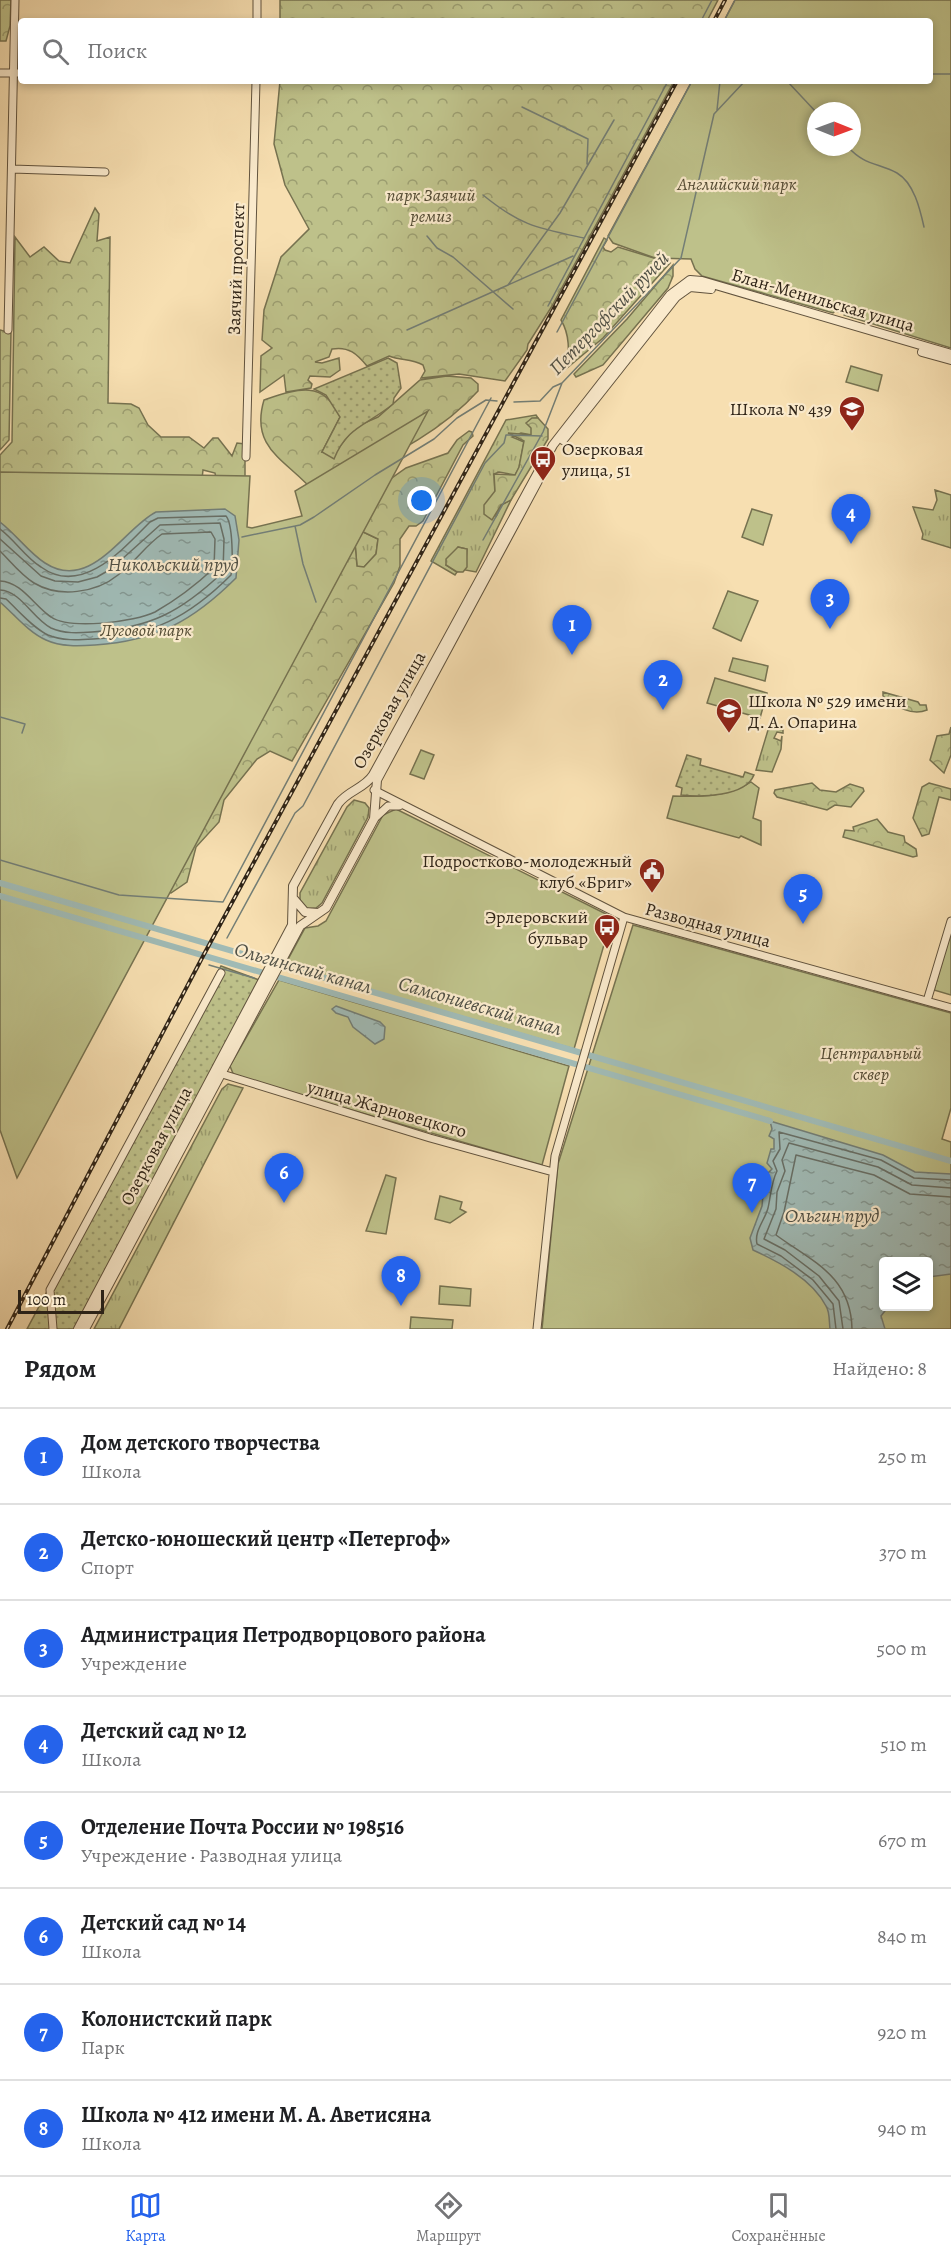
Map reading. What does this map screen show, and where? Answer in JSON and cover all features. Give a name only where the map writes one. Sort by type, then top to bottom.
[{"type":"street","points":[[8,330],[12,169],[18,73],[15,0]]},
{"type":"street","points":[[257,0],[257,18]]},
{"type":"street","points":[[0,73],[18,73]]},
{"type":"street","name":"Заячий проспект","points":[[246,457],[256,84]]},
{"type":"street","points":[[12,169],[105,172]]},
{"type":"street","name":"Блан-Менильская улица","points":[[686,285],[702,281],[951,354]]},
{"type":"street","name":"Блан-Менильская улица","points":[[686,285],[703,287],[951,360]]},
{"type":"street","name":"Озерковая улица","points":[[280,956],[294,921],[292,892],[296,880],[338,804],[348,793],[365,785],[373,775],[553,445],[670,295],[686,285]]},
{"type":"street","name":"Озерковая улица","points":[[78,1329],[280,956],[301,923],[321,912],[374,819],[374,790],[377,780],[553,453],[686,285]]},
{"type":"street","points":[[365,785],[374,790]]},
{"type":"street","name":"Разводная улица","points":[[374,790],[402,807],[624,917],[951,1008]]},
{"type":"street","points":[[374,819],[388,806],[402,807]]},
{"type":"street","points":[[292,892],[302,910],[313,914],[321,912]]},
{"type":"street","points":[[537,1329],[553,1172],[579,1071],[624,917]]},
{"type":"street","points":[[927,1001],[951,921]]},
{"type":"street","points":[[53,1329],[50,1290],[221,974]]},
{"type":"street","name":"Озерковая улица","points":[[85,1329],[217,1072]]},
{"type":"street","name":"улица Жарновецкого","points":[[217,1072],[441,1141],[553,1172]]},
{"type":"green space","points":[[0,0],[11,0],[10,26],[6,41],[0,41]]},
{"type":"green space","points":[[280,0],[718,0],[709,18],[280,18]]},
{"type":"green space","name":"Английский парк","points":[[735,0],[951,0],[951,348],[844,315],[844,313],[835,311],[833,313],[702,276],[695,269],[691,259],[655,258],[613,243],[608,236],[690,84],[933,84],[933,18],[726,18]]},
{"type":"green space","name":"парк Заячий ремиз","points":[[280,84],[672,84],[552,306],[528,344],[527,350],[505,381],[459,374],[421,378],[425,371],[423,365],[419,363],[389,356],[367,366],[352,352],[338,348],[332,349],[329,357],[315,362],[322,363],[339,358],[340,370],[330,377],[310,376],[308,380],[312,384],[311,388],[286,392],[284,375],[260,392],[261,356],[272,348],[262,340],[264,310],[281,257],[309,229],[285,185],[274,144]]},
{"type":"green space","points":[[95,208],[99,214],[97,241],[110,237],[108,403],[131,404],[139,408],[148,425],[161,437],[189,437],[204,448],[213,438],[218,438],[232,456],[237,443],[245,444],[245,485],[217,483],[215,473],[203,470],[202,479],[0,481],[0,455],[12,442],[15,237],[30,257],[44,247],[59,261],[70,263]]},
{"type":"green space","points":[[604,238],[607,240],[603,247],[605,250],[611,252],[618,247],[670,263],[603,338],[567,368],[567,337],[561,320]]},
{"type":"green space","points":[[673,265],[673,276],[668,288],[603,365],[576,377],[574,374],[627,319]]},
{"type":"green space","points":[[0,330],[11,333],[9,440],[0,450]]},
{"type":"green space","points":[[388,358],[397,363],[401,388],[393,404],[345,439],[334,459],[322,452],[340,417],[326,395],[314,389]]},
{"type":"green space","points":[[851,366],[882,375],[878,391],[846,382]]},
{"type":"green space","points":[[447,376],[471,378],[478,384],[478,391],[461,408],[422,437],[315,493],[274,453],[262,431],[261,417],[264,400],[298,391],[318,392],[326,397],[340,417],[322,452],[337,450],[355,427],[378,417],[420,380]]},
{"type":"green space","name":"Луговой парк","points":[[428,411],[17,1178],[0,1130],[0,472],[250,476],[247,527],[252,528],[302,516],[295,491]]},
{"type":"green space","points":[[536,415],[538,418],[532,419],[532,435],[521,433],[512,437],[524,442],[519,468],[515,475],[499,472],[494,474],[496,517],[501,505],[511,500],[476,572],[465,570],[467,549],[458,547],[446,565],[457,572],[455,575],[431,561],[506,420]]},
{"type":"green space","points":[[532,418],[538,418],[548,429],[548,439],[511,500],[501,505],[492,520],[484,514],[484,505],[495,491],[494,474],[515,475],[519,467],[524,441],[508,433],[531,435],[531,428],[526,423]]},
{"type":"green space","points":[[469,431],[473,436],[463,445],[423,521],[416,526],[409,526],[400,539],[400,566],[394,583],[292,761],[270,751],[257,759],[224,800],[219,822],[196,847],[187,882],[171,893],[151,888],[0,802],[355,543],[357,566],[364,567],[376,554],[378,539],[359,530],[351,507],[406,468],[448,453],[457,440]]},
{"type":"green space","points":[[935,490],[951,495],[951,548],[922,539],[923,534],[913,507],[933,510],[937,500]]},
{"type":"green space","points":[[752,509],[772,515],[763,545],[742,537]]},
{"type":"green space","points":[[359,530],[378,539],[376,554],[364,567],[357,567],[355,543]]},
{"type":"green space","points":[[458,547],[467,549],[467,567],[463,572],[457,572],[446,565],[446,559]]},
{"type":"green space","points":[[728,591],[758,601],[741,641],[713,628]]},
{"type":"green space","points":[[733,658],[768,666],[765,681],[729,671]]},
{"type":"green space","points":[[715,678],[767,693],[760,718],[707,703]]},
{"type":"green space","points":[[883,692],[926,705],[927,710],[915,712],[898,707],[883,696]]},
{"type":"green space","points":[[951,727],[951,755],[944,773],[930,760],[937,736],[949,734]]},
{"type":"green space","points":[[773,728],[783,730],[783,733],[777,732],[774,738],[781,741],[782,736],[781,749],[772,772],[756,770],[768,730]]},
{"type":"green space","points":[[421,750],[434,755],[424,779],[410,774]]},
{"type":"green space","points":[[687,755],[701,759],[700,765],[743,777],[745,772],[754,775],[742,788],[732,792],[700,796],[681,795],[682,788],[676,786]]},
{"type":"green space","points":[[751,782],[759,788],[753,818],[761,821],[761,845],[741,836],[739,838],[667,818],[673,796],[724,793]]},
{"type":"green space","points":[[812,783],[820,790],[836,792],[850,784],[863,788],[864,791],[851,807],[835,805],[827,810],[777,797],[774,793],[775,790]]},
{"type":"green space","points":[[929,783],[951,789],[951,800],[939,797],[929,834],[922,836],[913,818],[922,787]]},
{"type":"green space","points":[[354,800],[365,803],[369,808],[368,817],[322,903],[316,908],[307,909],[300,902],[300,893],[347,807]]},
{"type":"green space","points":[[396,809],[612,917],[574,1049],[285,965],[305,928],[318,926],[326,921],[383,815]]},
{"type":"green space","points":[[877,819],[888,832],[904,836],[905,842],[916,849],[917,856],[913,857],[843,837],[845,830],[854,831],[853,827]]},
{"type":"green space","name":"Центральный сквер","points":[[633,925],[951,1013],[951,1108],[942,1139],[951,1142],[951,1329],[542,1329],[558,1164]]},
{"type":"green space","points":[[951,931],[951,995],[934,990]]},
{"type":"green space","points":[[221,966],[259,980],[75,1329],[27,1329]]},
{"type":"green space","points":[[279,980],[569,1066],[542,1165],[234,1076],[230,1066]]},
{"type":"green space","points":[[228,1084],[243,1088],[119,1329],[94,1329],[222,1089]]},
{"type":"green space","points":[[386,1175],[396,1178],[386,1234],[366,1231]]},
{"type":"green space","points":[[440,1196],[462,1202],[460,1209],[466,1212],[450,1223],[435,1219]]},
{"type":"green space","points":[[440,1286],[471,1289],[470,1306],[439,1304]]},
{"type":"green space","points":[[411,1317],[453,1320],[452,1329],[410,1329]]},
{"type":"water","name":"Никольский пруд","points":[[225,509],[235,516],[239,540],[236,578],[204,606],[172,626],[137,639],[117,643],[70,646],[46,640],[33,632],[0,602],[0,522],[45,563],[62,570],[77,570],[106,555],[156,512]]},
{"type":"water","points":[[336,1006],[380,1022],[385,1027],[384,1039],[375,1044],[353,1027],[348,1017],[336,1013],[332,1009]]},
{"type":"water","name":"Ольгин пруд","points":[[770,1121],[883,1155],[915,1172],[951,1174],[951,1274],[933,1276],[933,1257],[879,1257],[879,1311],[885,1311],[881,1316],[885,1329],[830,1329],[829,1314],[820,1296],[804,1280],[784,1266],[753,1250],[750,1238],[762,1206],[764,1184],[768,1182],[768,1173],[772,1169],[767,1163],[771,1149],[774,1149],[774,1139],[769,1136],[772,1129]]},
{"type":"waterway","points":[[703,18],[712,0]]},
{"type":"waterway","points":[[726,18],[735,0]]},
{"type":"waterway","name":"Петергофский ручей","points":[[933,74],[951,74]]},
{"type":"waterway","points":[[548,306],[666,84]]},
{"type":"waterway","points":[[557,332],[690,84]]},
{"type":"waterway","points":[[717,110],[720,84]]},
{"type":"waterway","name":"Петергофский ручей","points":[[514,402],[540,401],[553,387],[562,383],[681,258],[714,114],[742,84]]},
{"type":"waterway","points":[[790,84],[807,102]]},
{"type":"waterway","points":[[522,107],[588,139],[587,164]]},
{"type":"waterway","points":[[508,285],[560,213],[614,120]]},
{"type":"waterway","points":[[858,156],[903,177],[915,197],[924,227]]},
{"type":"waterway","points":[[483,195],[519,220],[584,238]]},
{"type":"waterway","points":[[427,236],[437,248],[453,257],[513,309]]},
{"type":"waterway","points":[[407,330],[573,256]]},
{"type":"waterway","points":[[483,540],[543,432],[562,383]]},
{"type":"waterway","points":[[0,860],[119,895],[223,902],[491,398]]},
{"type":"waterway","name":"Петергофский ручей","points":[[242,537],[300,525],[434,439],[457,418],[486,400],[497,401]]},
{"type":"waterway","points":[[227,938],[295,813],[303,806],[485,463],[504,443],[506,435],[542,436]]},
{"type":"waterway","points":[[295,526],[303,564],[316,602]]},
{"type":"waterway","points":[[0,717],[25,724],[22,733]]},
{"type":"waterway","name":"Самсониевский канал","points":[[0,883],[951,1161]]},
{"type":"waterway","name":"Ольгинский канал","points":[[0,896],[770,1121]]},
{"type":"waterway","points":[[209,965],[254,978]]},
{"type":"railway","points":[[716,18],[725,0]]},
{"type":"railway","points":[[7,1329],[202,958],[675,84]]},
{"type":"place","name":"Школа № 439","points":[[852,432]]},
{"type":"place","name":"Озерковая улица, 51","points":[[543,482]]},
{"type":"place","name":"Детский сад № 12","points":[[851,544]]},
{"type":"place","name":"Администрация Петродворцового района","points":[[830,629]]},
{"type":"place","name":"Дом детского творчества","points":[[572,655]]},
{"type":"place","name":"Детско-юношеский центр «Петергоф»","points":[[663,710]]},
{"type":"place","name":"Школа № 529 имени Д. А. Опарина","points":[[729,734]]},
{"type":"place","name":"Подростково-молодежный клуб «Бриг»","points":[[652,894]]},
{"type":"place","name":"Отделение Почта России № 198516","points":[[803,924]]},
{"type":"place","name":"Эрлеровский бульвар","points":[[607,950]]},
{"type":"place","name":"Детский сад № 14","points":[[284,1203]]},
{"type":"place","name":"Колонистский парк","points":[[752,1213]]},
{"type":"place","name":"Школа № 412 имени М. А. Аветисяна","points":[[401,1306]]}]
